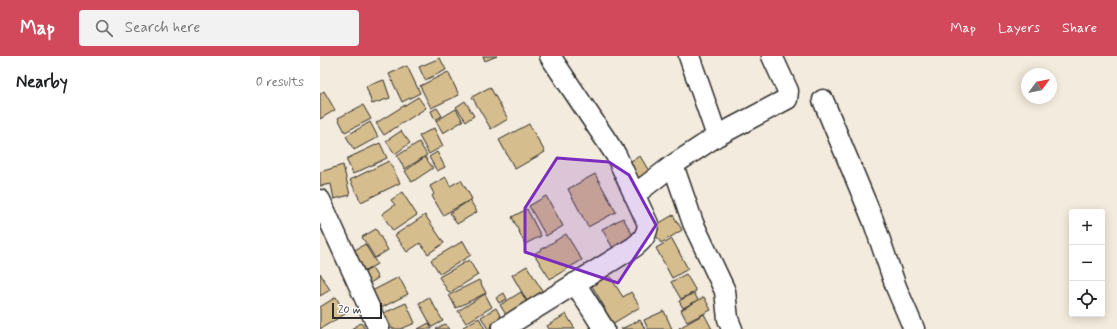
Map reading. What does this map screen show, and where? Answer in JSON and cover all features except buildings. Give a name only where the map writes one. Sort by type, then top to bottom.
[{"type":"street","points":[[502,329],[643,240],[648,224],[607,139],[550,56]]},
{"type":"street","points":[[689,56],[717,136]]},
{"type":"street","points":[[634,195],[673,165],[717,136],[786,99],[788,91],[772,56]]},
{"type":"street","points":[[823,100],[873,220],[896,287],[914,329]]},
{"type":"street","points":[[673,165],[693,224],[725,291],[728,319],[732,329]]},
{"type":"street","points":[[320,200],[379,329]]},
{"type":"street","points":[[575,283],[604,329]]},
{"type":"highlighted area","points":[[557,158],[609,162],[629,175],[656,225],[618,283],[525,252],[525,208]]}]
